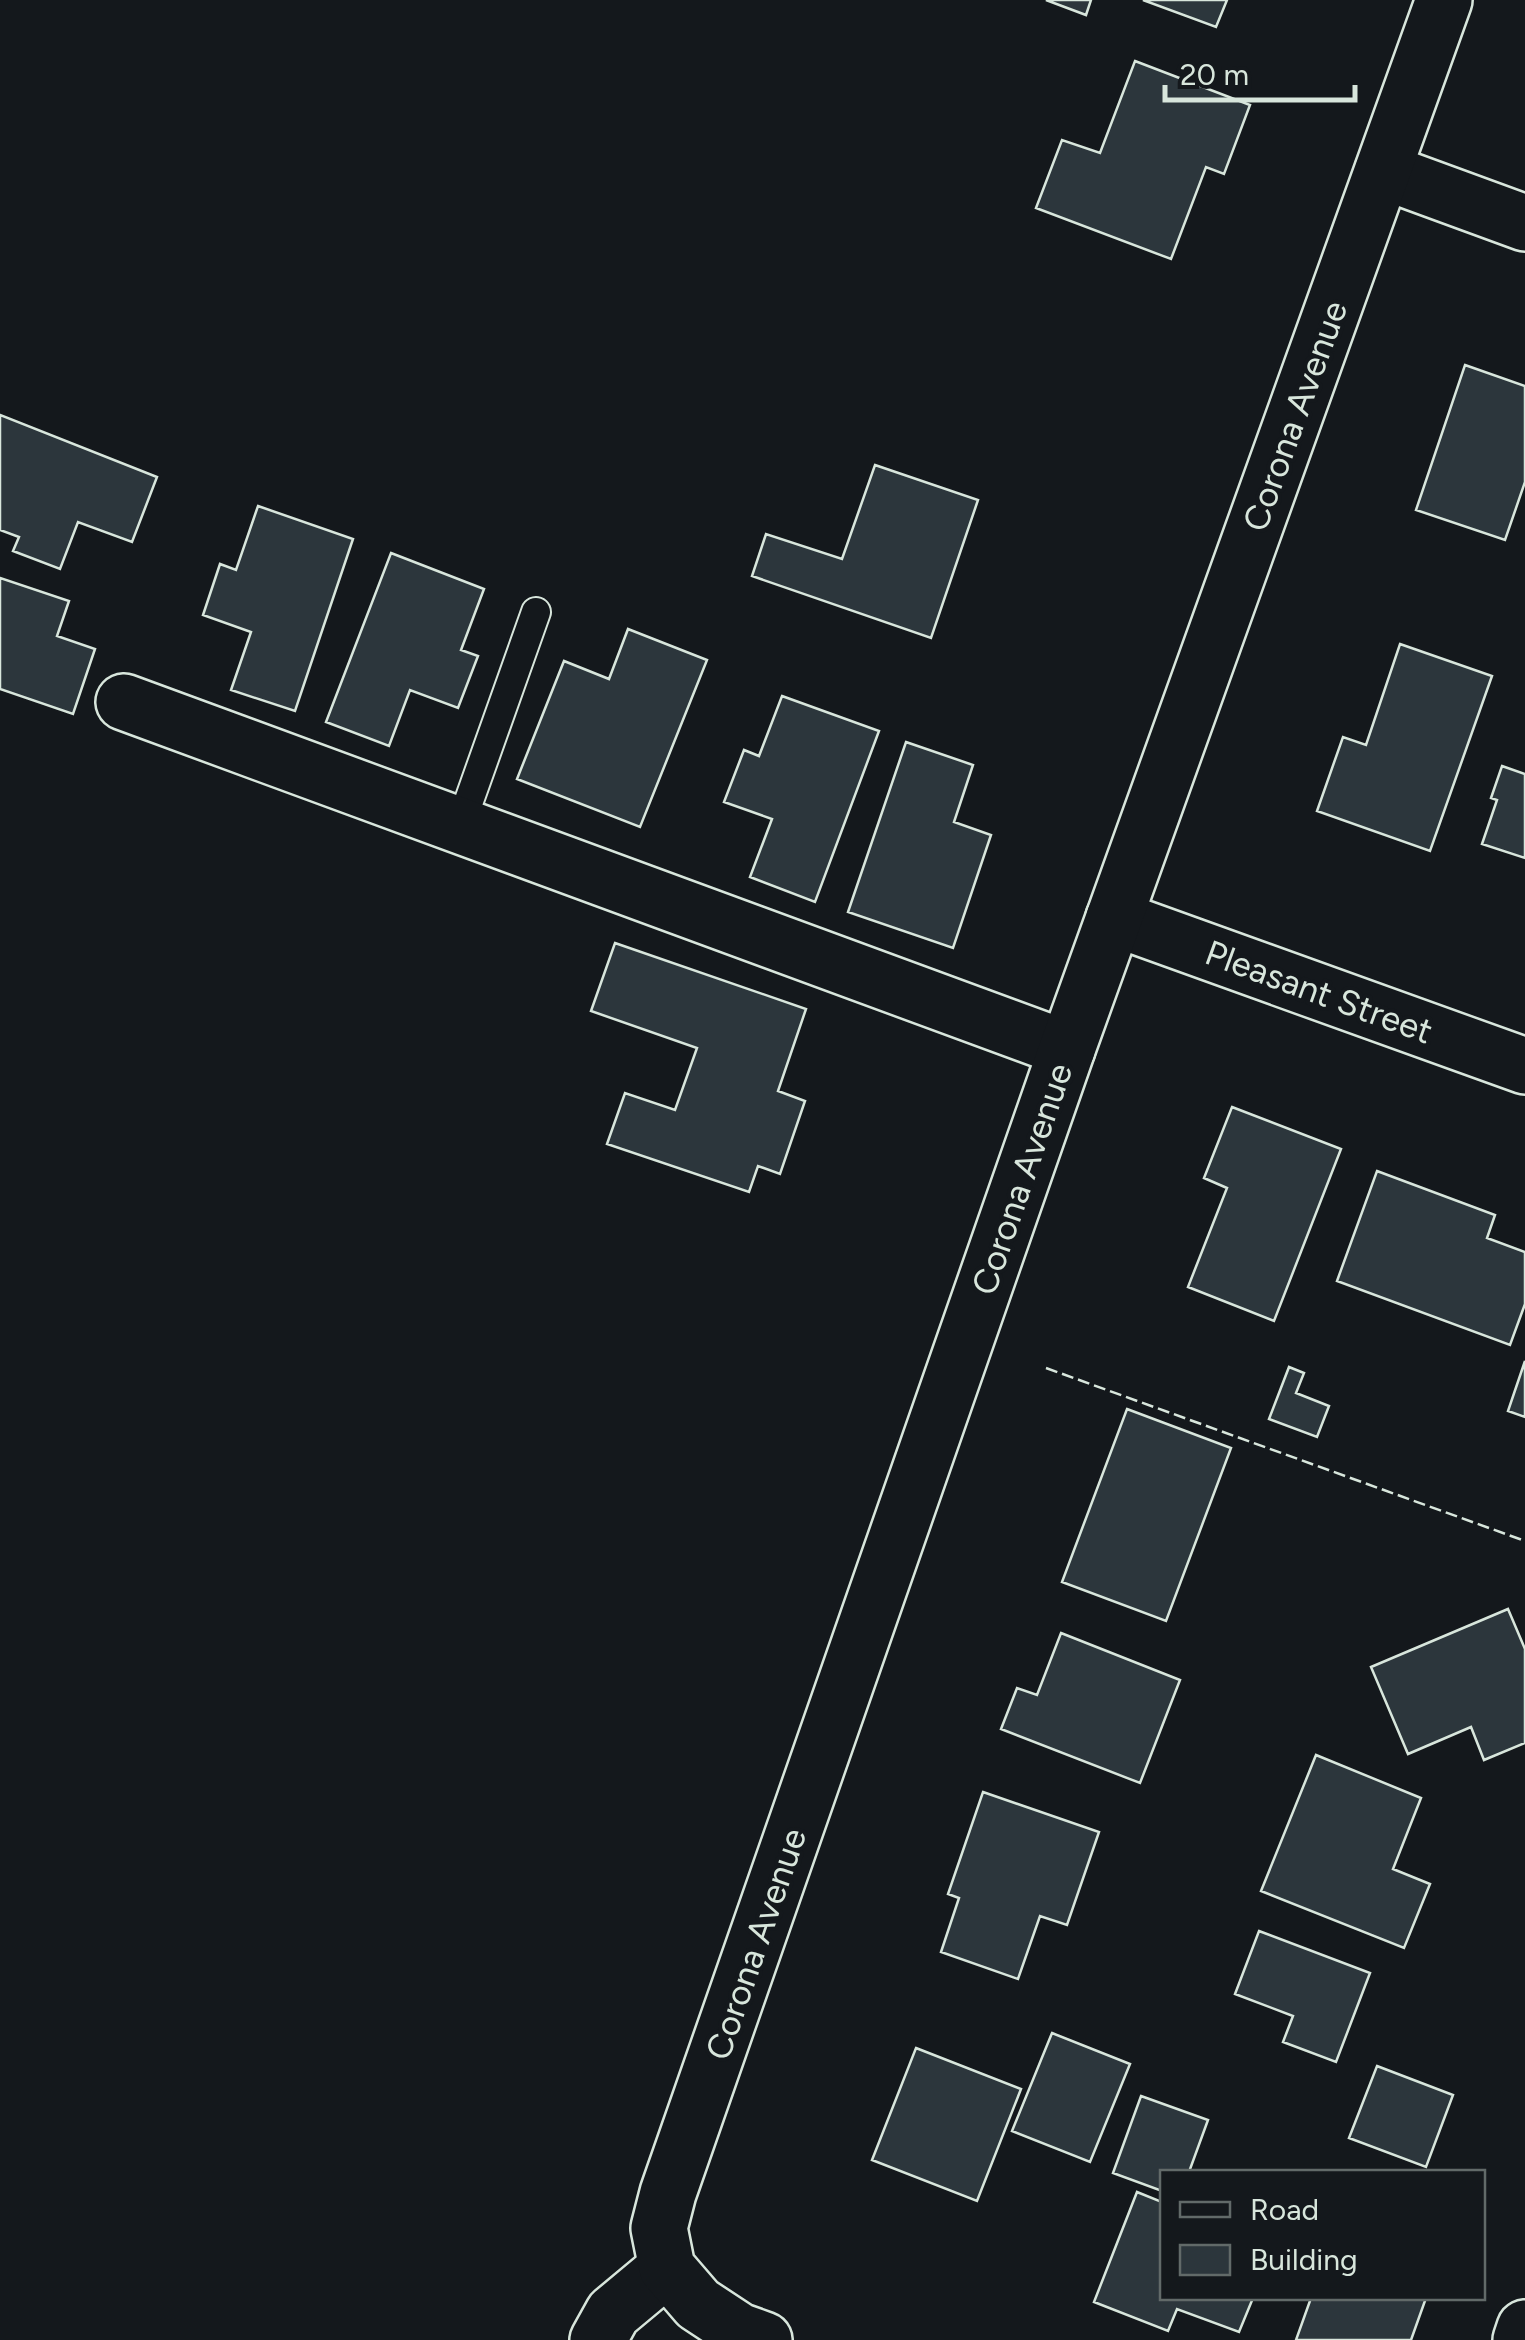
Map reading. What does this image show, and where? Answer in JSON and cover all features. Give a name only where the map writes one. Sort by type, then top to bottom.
[{"type":"street","name":"Corona Avenue","points":[[667,2268],[660,2228],[668,2193],[1067,1049],[1444,0]]},
{"type":"street","points":[[1383,171],[1525,222]]},
{"type":"street","points":[[124,702],[1067,1049]]},
{"type":"street","name":"Pleasant Street","points":[[1114,918],[1525,1066]]},
{"type":"street","points":[[598,2340],[612,2313],[667,2268],[698,2304],[739,2331],[764,2340]]},
{"type":"street","points":[[1520,2340],[1525,2328]]},
{"type":"lane","points":[[460,826],[536,612]]},
{"type":"building","points":[[1046,0],[1091,0],[1086,15]]},
{"type":"building","points":[[1143,0],[1227,0],[1216,27]]},
{"type":"building","points":[[1135,61],[1250,105],[1224,174],[1206,167],[1171,259],[1036,208],[1062,140],[1100,153]]},
{"type":"building","points":[[1465,365],[1525,386],[1525,482],[1505,540],[1416,510]]},
{"type":"building","points":[[0,415],[157,477],[132,542],[78,522],[60,569],[13,551],[19,537],[0,530]]},
{"type":"building","points":[[875,465],[978,500],[931,638],[752,576],[766,534],[842,559]]},
{"type":"building","points":[[258,506],[353,539],[295,711],[231,690],[251,632],[203,615],[220,564],[236,570]]},
{"type":"building","points":[[391,553],[484,589],[461,650],[478,656],[458,708],[410,690],[389,746],[326,722]]},
{"type":"building","points":[[0,578],[69,601],[57,636],[95,649],[73,714],[0,689]]},
{"type":"building","points":[[628,629],[707,660],[640,827],[517,779],[564,661],[609,679]]},
{"type":"building","points":[[1400,644],[1492,676],[1430,851],[1317,811],[1343,737],[1366,745]]},
{"type":"building","points":[[782,696],[879,731],[815,902],[750,877],[772,819],[724,802],[744,750],[759,756]]},
{"type":"building","points":[[906,742],[973,765],[954,822],[991,835],[953,948],[848,912]]},
{"type":"building","points":[[1502,766],[1525,774],[1525,858],[1482,844],[1497,800],[1491,798]]},
{"type":"building","points":[[615,943],[806,1009],[778,1091],[805,1101],[780,1174],[758,1166],[749,1192],[607,1144],[625,1093],[675,1110],[697,1048],[591,1011]]},
{"type":"building","points":[[1232,1107],[1341,1149],[1274,1321],[1188,1287],[1227,1188],[1204,1178]]},
{"type":"building","points":[[1377,1171],[1495,1215],[1487,1238],[1525,1252],[1525,1304],[1510,1345],[1337,1281]]},
{"type":"building","points":[[1525,1361],[1525,1417],[1508,1411]]},
{"type":"building","points":[[1289,1367],[1304,1373],[1296,1393],[1329,1406],[1317,1437],[1269,1419]]},
{"type":"building","points":[[1127,1409],[1231,1448],[1166,1621],[1062,1582]]},
{"type":"building","points":[[1508,1609],[1525,1649],[1525,1743],[1484,1760],[1471,1727],[1408,1754],[1371,1667]]},
{"type":"building","points":[[1061,1633],[1180,1680],[1140,1783],[1001,1729],[1017,1688],[1037,1695]]},
{"type":"building","points":[[1316,1755],[1421,1798],[1393,1869],[1430,1884],[1404,1948],[1261,1891]]},
{"type":"building","points":[[983,1792],[1099,1832],[1067,1925],[1040,1916],[1018,1979],[941,1952],[959,1898],[948,1894]]},
{"type":"building","points":[[1259,1931],[1370,1973],[1336,2062],[1283,2042],[1293,2016],[1235,1994]]},
{"type":"building","points":[[1052,2033],[1130,2064],[1090,2162],[1012,2131]]},
{"type":"building","points":[[916,2048],[1021,2089],[977,2201],[872,2160]]},
{"type":"building","points":[[1377,2066],[1453,2095],[1426,2167],[1349,2138]]},
{"type":"building","points":[[1141,2096],[1208,2120],[1190,2170],[1160,2170],[1160,2190],[1113,2173]]},
{"type":"building","points":[[1137,2192],[1160,2201],[1160,2300],[1252,2300],[1239,2332],[1177,2309],[1168,2331],[1094,2302]]},
{"type":"building","points":[[1310,2300],[1425,2300],[1411,2340],[1296,2340]]},
{"type":"fence","points":[[1046,1368],[1525,1541]]}]
